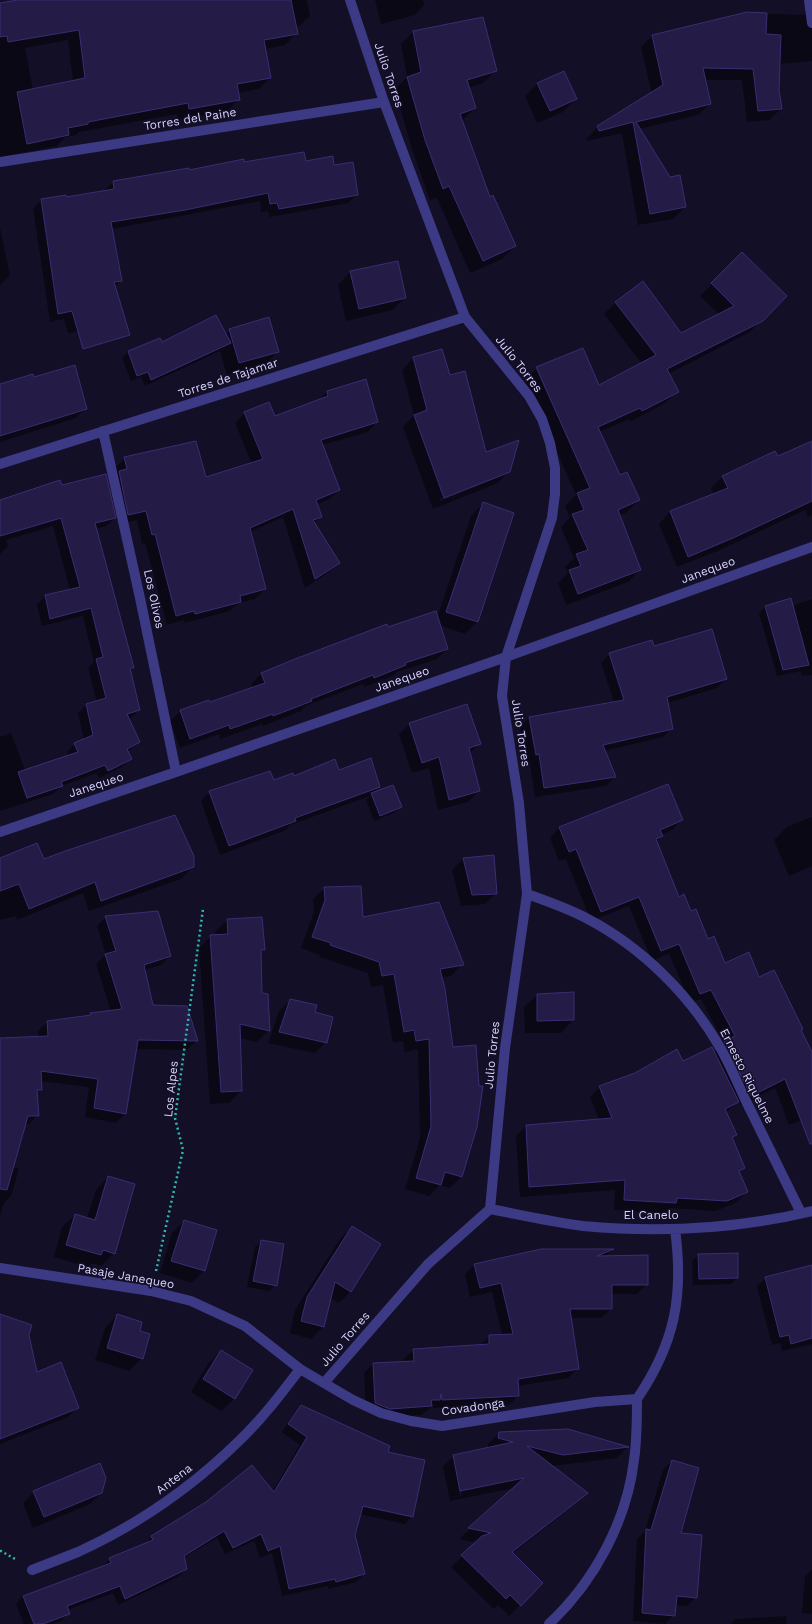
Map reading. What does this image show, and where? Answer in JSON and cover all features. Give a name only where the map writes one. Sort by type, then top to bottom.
[{"type":"street","name":"Julio Torres","points":[[324,1383],[428,1264],[490,1209],[505,1048],[527,894],[519,803],[502,696],[506,657],[552,518],[555,494],[555,468],[550,443],[542,419],[529,396],[465,318],[384,102],[350,0]]},
{"type":"street","points":[[809,0],[812,23]]},
{"type":"street","name":"Torres del Paine","points":[[0,162],[384,102]]},
{"type":"street","name":"Torres de Tajamar","points":[[0,464],[465,318]]},
{"type":"street","name":"Los Olivos","points":[[103,431],[140,598],[176,772]]},
{"type":"street","name":"Janequeo","points":[[0,832],[506,657],[812,547]]},
{"type":"street","name":"Ernesto Riquelme","points":[[527,894],[557,904],[586,918],[614,935],[640,954],[664,975],[685,998],[722,1050],[802,1213]]},
{"type":"street","name":"El Canelo","points":[[490,1209],[582,1226],[628,1229],[675,1229],[717,1226],[760,1221],[812,1210]]},
{"type":"street","points":[[549,1624],[561,1613],[584,1585],[603,1554],[619,1521],[628,1491],[634,1461],[637,1430],[637,1399],[650,1380],[661,1358],[676,1310],[679,1283],[679,1256],[675,1229]]},
{"type":"street","name":"Pasaje Janequeo","points":[[0,1268],[151,1291],[191,1301],[245,1326],[300,1369]]},
{"type":"street","name":"Covadonga","points":[[300,1369],[353,1400],[381,1413],[411,1421],[442,1426],[595,1402],[637,1399]]},
{"type":"street","name":"Antena","points":[[32,1570],[91,1545],[122,1529],[164,1503],[203,1474],[240,1440],[271,1406],[300,1369]]},
{"type":"path","name":"Los Alpes","points":[[151,1291],[184,1150],[175,1118],[202,909]]},
{"type":"building","points":[[17,0],[291,0],[298,34],[264,40],[271,78],[237,84],[240,100],[189,109],[188,103],[88,122],[88,124],[68,128],[69,135],[27,144],[17,92],[85,78],[79,30],[8,42],[7,36],[0,37],[0,3]]},
{"type":"building","points":[[747,12],[767,13],[766,34],[781,35],[779,90],[782,109],[758,111],[753,69],[703,68],[711,104],[636,122],[670,177],[680,175],[686,207],[650,214],[633,122],[599,131],[597,126],[663,85],[652,35]]},
{"type":"building","points":[[483,17],[497,71],[467,80],[476,108],[460,114],[490,197],[493,195],[516,246],[483,261],[449,186],[443,189],[425,140],[407,77],[421,72],[413,31]]},
{"type":"building","points":[[564,71],[577,99],[550,111],[537,83]]},
{"type":"building","points":[[304,152],[306,161],[333,156],[334,165],[353,162],[358,195],[279,209],[277,203],[270,204],[268,193],[185,210],[111,222],[122,281],[114,282],[130,335],[83,349],[72,311],[58,314],[41,199],[66,195],[66,197],[114,189],[113,181],[189,168],[189,170],[244,159],[244,162]]},
{"type":"building","points":[[742,252],[787,296],[763,321],[667,369],[679,392],[642,411],[640,408],[598,427],[620,475],[627,472],[640,500],[618,510],[641,570],[578,594],[569,570],[581,566],[576,554],[588,550],[572,514],[584,510],[577,493],[590,488],[536,367],[583,348],[599,385],[656,355],[615,302],[643,281],[681,333],[734,306],[711,283]]},
{"type":"building","points":[[398,261],[406,298],[359,309],[350,271]]},
{"type":"building","points":[[216,315],[231,343],[151,380],[148,372],[137,376],[128,351],[160,338],[162,342]]},
{"type":"building","points":[[269,317],[279,352],[239,363],[229,329]]},
{"type":"building","points":[[442,349],[450,375],[465,371],[486,452],[519,440],[510,472],[444,498],[414,415],[427,410],[413,357]]},
{"type":"building","points":[[75,365],[87,409],[0,436],[0,384],[33,374],[34,377]]},
{"type":"building","points":[[366,379],[378,422],[321,440],[340,490],[316,500],[322,517],[313,520],[340,563],[315,579],[293,509],[250,528],[266,589],[240,596],[241,602],[195,614],[194,611],[176,616],[155,534],[152,535],[146,511],[128,515],[119,471],[127,469],[124,457],[196,441],[206,477],[263,459],[244,412],[269,402],[275,416],[328,396],[327,391]]},
{"type":"building","points":[[812,441],[812,501],[733,538],[688,557],[670,511],[728,488],[722,476],[775,451],[778,456]]},
{"type":"building","points":[[106,474],[116,518],[95,523],[134,668],[130,668],[140,710],[127,714],[140,742],[127,749],[132,759],[108,771],[105,765],[61,782],[63,786],[27,798],[18,772],[78,752],[74,743],[93,735],[86,704],[106,698],[96,659],[103,657],[91,608],[50,619],[45,595],[80,587],[61,518],[0,536],[0,500],[60,480],[62,485]]},
{"type":"building","points":[[483,502],[514,513],[478,622],[446,612]]},
{"type":"building","points":[[791,598],[809,665],[783,670],[765,606]]},
{"type":"building","points":[[436,611],[448,649],[405,663],[406,665],[374,678],[373,675],[311,699],[312,701],[273,716],[273,714],[230,729],[229,725],[190,739],[180,710],[209,700],[210,702],[265,683],[261,673],[295,659],[387,624],[388,627]]},
{"type":"building","points":[[712,629],[727,679],[667,697],[673,729],[603,745],[616,777],[544,788],[539,754],[536,755],[529,717],[624,700],[609,653],[652,640],[654,646]]},
{"type":"building","points":[[467,704],[481,744],[469,748],[480,791],[449,800],[439,757],[422,763],[409,723]]},
{"type":"building","points":[[371,758],[380,787],[295,818],[296,821],[229,846],[209,791],[270,771],[274,780],[293,773],[294,776],[335,759],[339,770]]},
{"type":"building","points":[[668,784],[683,820],[660,830],[663,836],[656,839],[679,897],[684,894],[691,911],[696,909],[708,939],[714,936],[725,963],[749,952],[759,977],[774,970],[803,1029],[801,1030],[812,1052],[812,1144],[810,1144],[785,1079],[751,1096],[724,1041],[735,1036],[711,990],[700,994],[679,944],[661,951],[639,897],[601,912],[576,849],[569,852],[559,827]]},
{"type":"building","points":[[393,785],[402,807],[380,816],[371,793]]},
{"type":"building","points":[[175,815],[194,856],[194,867],[101,901],[95,882],[29,909],[19,884],[0,891],[0,858],[37,843],[44,859]]},
{"type":"building","points":[[494,855],[497,894],[472,895],[463,858]]},
{"type":"building","points":[[361,886],[363,917],[439,902],[464,965],[440,969],[445,989],[453,1047],[476,1045],[479,1086],[483,1086],[477,1127],[462,1177],[445,1172],[441,1185],[416,1178],[431,1126],[429,1039],[416,1041],[414,1030],[404,1032],[394,974],[382,976],[379,962],[330,945],[331,943],[312,937],[325,900],[324,887]]},
{"type":"building","points":[[158,911],[171,956],[144,965],[153,1005],[187,1006],[198,1041],[138,1040],[126,1114],[94,1108],[98,1079],[41,1071],[42,1090],[37,1090],[39,1116],[28,1116],[7,1190],[0,1189],[0,1038],[48,1036],[47,1021],[122,1009],[105,954],[116,951],[105,916]]},
{"type":"building","points":[[262,917],[265,950],[261,950],[262,993],[268,994],[270,1031],[240,1024],[242,1091],[221,1092],[210,935],[228,934],[227,919]]},
{"type":"building","points":[[574,992],[574,1020],[537,1021],[537,994]]},
{"type":"building","points":[[290,999],[317,1005],[315,1012],[333,1017],[327,1043],[279,1032]]},
{"type":"building","points":[[712,1047],[739,1102],[725,1109],[737,1135],[732,1137],[745,1168],[739,1171],[748,1192],[727,1201],[677,1198],[676,1203],[624,1200],[625,1180],[529,1187],[526,1125],[612,1118],[599,1086],[635,1073],[677,1049],[683,1061]]},
{"type":"building","points":[[108,1176],[135,1184],[115,1254],[103,1250],[101,1255],[66,1245],[75,1214],[95,1220]]},
{"type":"building","points":[[184,1220],[217,1230],[205,1271],[171,1261]]},
{"type":"building","points":[[352,1226],[381,1244],[351,1292],[335,1282],[324,1327],[301,1321],[307,1297]]},
{"type":"building","points":[[261,1240],[284,1244],[277,1286],[253,1281]]},
{"type":"building","points":[[541,1249],[614,1249],[597,1256],[648,1255],[648,1285],[612,1285],[612,1309],[570,1309],[579,1369],[518,1379],[519,1396],[442,1400],[441,1394],[440,1400],[431,1400],[432,1406],[390,1409],[375,1403],[373,1363],[414,1361],[413,1349],[489,1344],[489,1335],[513,1334],[501,1283],[480,1288],[474,1264]]},
{"type":"building","points":[[738,1253],[738,1278],[699,1279],[698,1254]]},
{"type":"building","points":[[812,1265],[812,1338],[791,1344],[789,1335],[780,1337],[765,1277]]},
{"type":"building","points":[[0,1314],[32,1325],[29,1335],[37,1372],[61,1362],[79,1408],[0,1439]]},
{"type":"building","points":[[117,1314],[142,1322],[140,1331],[150,1334],[143,1359],[107,1348]]},
{"type":"building","points":[[221,1350],[253,1370],[235,1399],[203,1379]]},
{"type":"building","points":[[301,1405],[390,1446],[388,1452],[425,1460],[413,1517],[363,1506],[355,1535],[365,1574],[336,1582],[335,1579],[289,1589],[280,1546],[268,1551],[261,1534],[233,1548],[224,1531],[184,1556],[187,1569],[125,1599],[120,1586],[67,1606],[70,1614],[43,1624],[34,1624],[23,1596],[111,1563],[109,1558],[153,1540],[151,1536],[206,1502],[252,1465],[274,1492],[307,1437],[288,1424]]},
{"type":"building","points":[[568,1429],[629,1447],[563,1455],[527,1446],[588,1493],[512,1552],[543,1583],[521,1606],[510,1595],[506,1599],[461,1555],[482,1536],[491,1533],[468,1528],[524,1478],[460,1491],[453,1455],[513,1442],[498,1438],[499,1432]]},
{"type":"building","points":[[672,1460],[699,1468],[681,1533],[702,1535],[697,1598],[677,1596],[675,1616],[642,1613],[646,1529],[651,1530]]},
{"type":"building","points":[[100,1463],[106,1478],[102,1493],[44,1517],[33,1491]]}]
